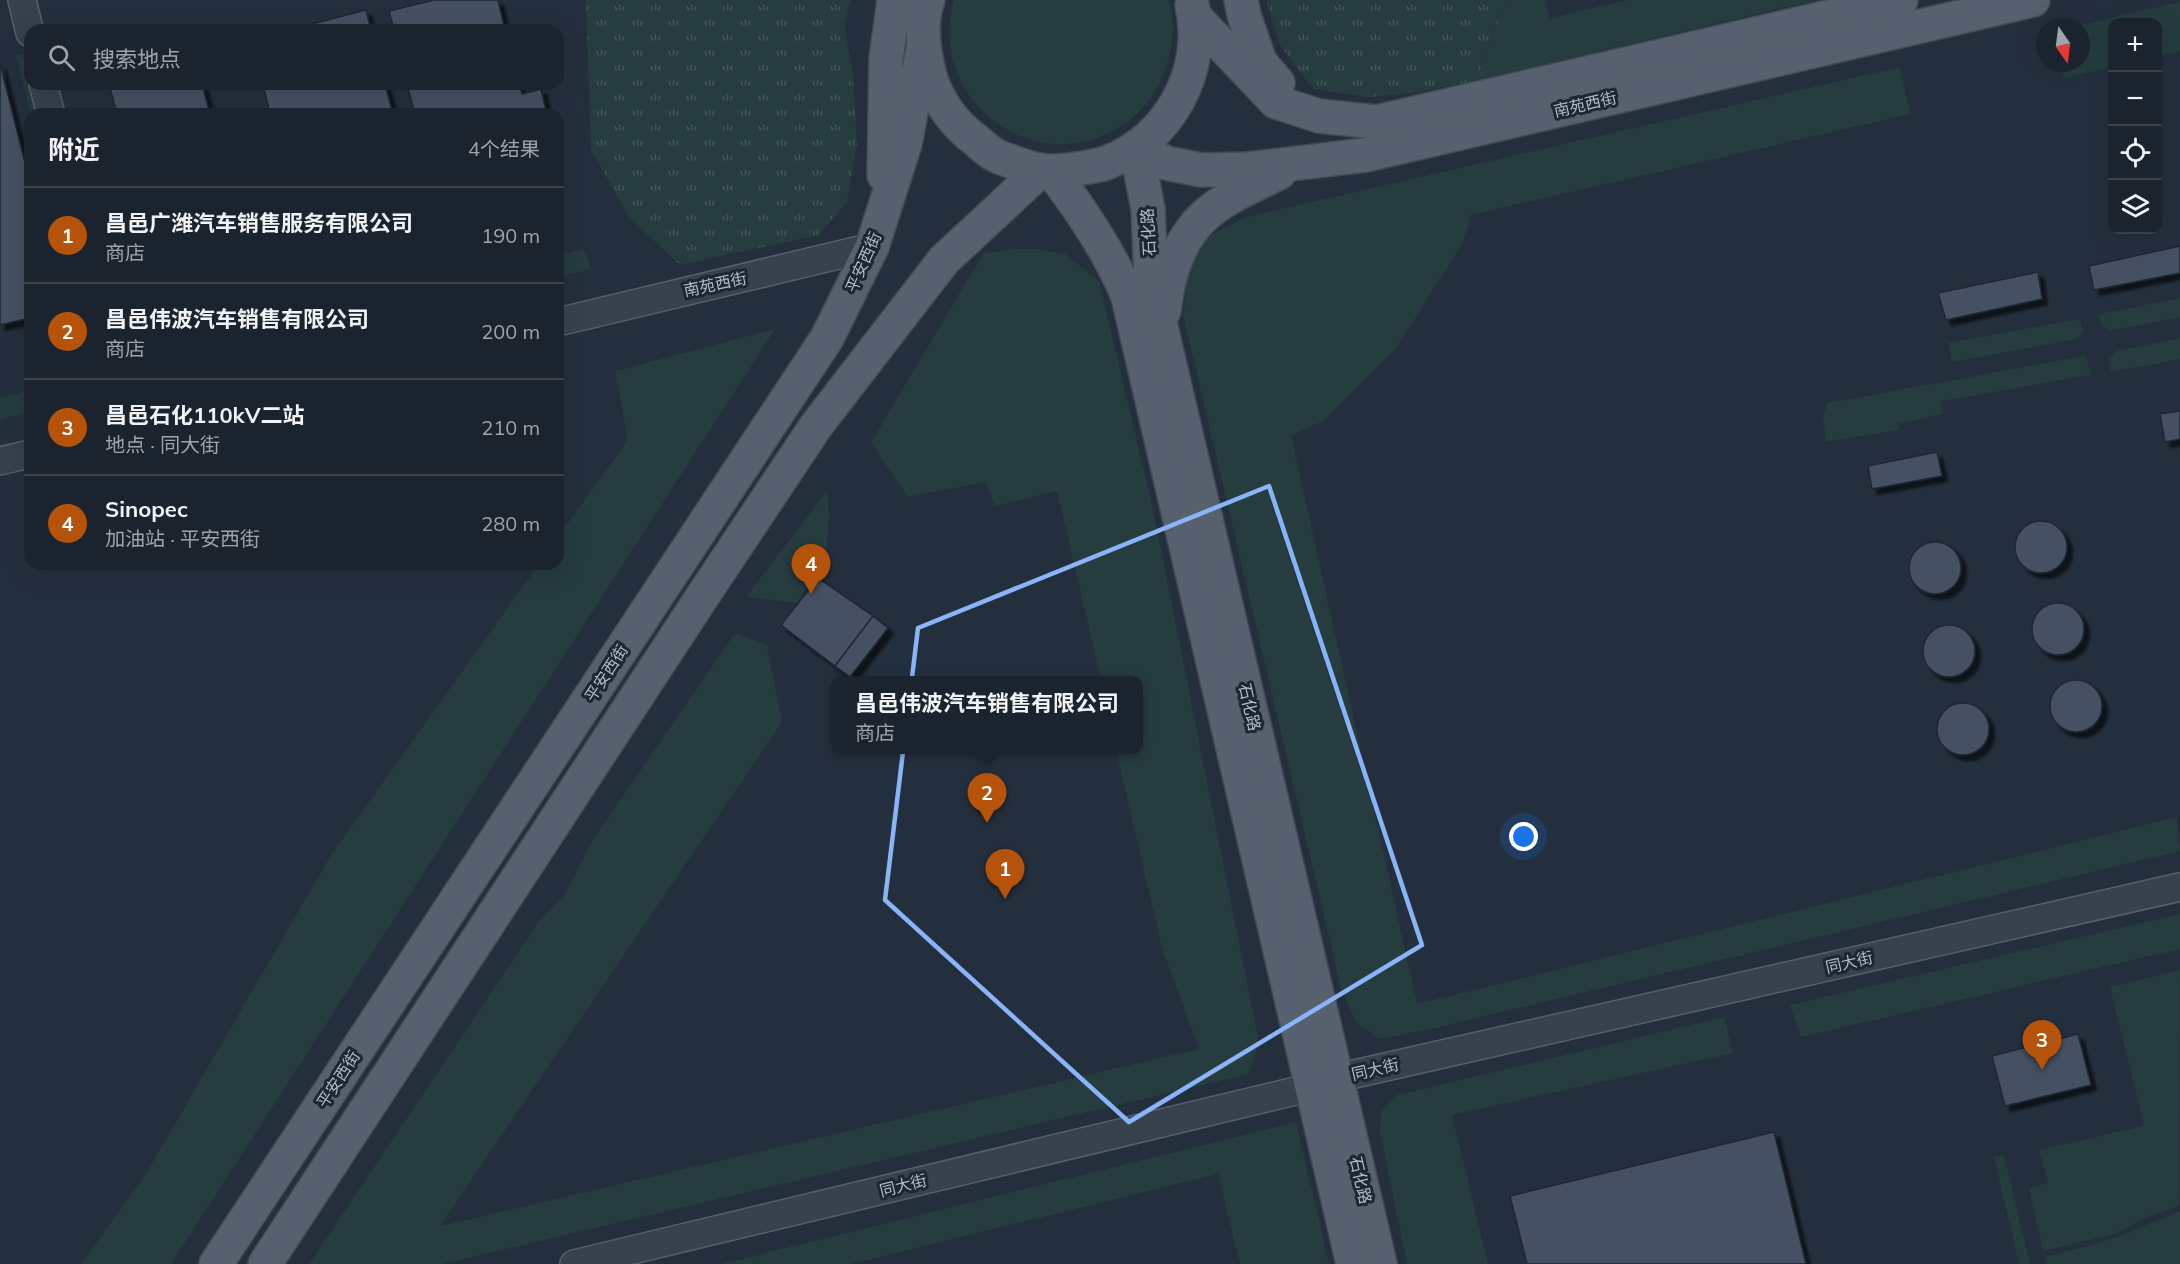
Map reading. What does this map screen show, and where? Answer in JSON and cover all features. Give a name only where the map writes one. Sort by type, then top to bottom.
[{"type":"main road","points":[[883,213],[886,59],[894,0]]},
{"type":"main road","points":[[928,0],[925,8],[923,49],[935,93],[961,130],[997,156],[1046,171],[1105,163],[1136,147],[1154,133],[1169,116],[1186,85],[1195,52],[1193,8]]},
{"type":"main road","points":[[1241,0],[1260,62],[1301,110]]},
{"type":"main road","name":"南苑西街","points":[[1193,8],[1276,102],[1319,116],[1376,122],[1901,0]]},
{"type":"main road","name":"南苑西街","points":[[1136,147],[1166,163],[1201,170],[1247,170],[1366,155],[2033,0]]},
{"type":"main road","name":"平安西街","points":[[216,1264],[827,338],[872,248],[905,144],[923,49]]},
{"type":"main road","name":"石化路","points":[[1136,147],[1148,209],[1151,278],[1324,1082],[1353,1264]]},
{"type":"main road","points":[[1161,327],[1171,274],[1184,241],[1200,219],[1230,198],[1299,163]]},
{"type":"main road","points":[[264,1264],[816,426],[944,260],[1046,171]]},
{"type":"main road","name":"石化路","points":[[1046,171],[1063,186],[1117,269],[1128,297],[1324,1082],[1380,1264]]},
{"type":"street","points":[[22,0],[28,24]]},
{"type":"street","points":[[45,90],[49,108]]},
{"type":"street","name":"南苑西街","points":[[564,321],[872,248]]},
{"type":"street","points":[[0,461],[24,455]]},
{"type":"street","name":"同大街","points":[[574,1264],[1324,1082],[2180,887]]},
{"type":"highlighted area","points":[[1269,486],[1422,945],[1129,1122],[885,900],[918,628]]},
{"type":"green space","points":[[586,0],[851,0],[844,25],[853,76],[857,143],[847,202],[818,235],[680,265],[628,216],[591,149]]},
{"type":"green space","points":[[954,0],[1168,0],[1173,25],[1172,42],[1163,75],[1155,91],[1140,111],[1127,122],[1093,139],[1059,144],[1026,138],[997,123],[973,100],[957,71],[950,37]]},
{"type":"green space","points":[[1266,0],[1506,0],[1484,59],[1479,80],[1412,93],[1369,97],[1313,89],[1280,45]]},
{"type":"green space","points":[[1506,0],[1545,0],[1550,18],[1627,0],[1815,0],[1479,80],[1484,59]]},
{"type":"green space","points":[[2180,2],[2180,51],[2162,55],[2162,18],[2111,18]]},
{"type":"green space","points":[[2108,19],[2108,68],[2064,78],[2062,72],[2090,72],[2090,23]]},
{"type":"green space","points":[[23,54],[24,58],[24,86],[16,55]]},
{"type":"green space","points":[[1900,67],[1910,114],[1471,215],[1463,242],[1397,347],[1323,421],[1291,435],[1417,1004],[2177,817],[2180,851],[1430,1029],[1379,1039],[1356,1022],[1341,988],[1183,315],[1189,268],[1207,237],[1246,217]]},
{"type":"green space","points":[[25,90],[33,90],[37,108],[29,108]]},
{"type":"green space","points":[[584,249],[591,269],[564,276],[564,254]]},
{"type":"green space","points":[[1039,249],[1065,254],[1099,281],[1151,500],[1259,1042],[1249,1074],[442,1264],[309,1264],[540,920],[566,893],[592,841],[735,633],[767,645],[782,722],[440,1226],[1199,1049],[1162,948],[1117,754],[1143,754],[1143,676],[1100,676],[1057,491],[995,506],[986,482],[908,497],[871,443],[985,253]]},
{"type":"green space","points":[[2180,298],[2180,317],[2109,331],[2101,324],[2099,314]]},
{"type":"green space","points":[[2080,319],[2083,331],[2077,339],[1952,362],[1948,343]]},
{"type":"green space","points":[[775,329],[171,1264],[81,1264],[146,1174],[331,855],[535,570],[564,570],[564,529],[628,440],[615,371]]},
{"type":"green space","points":[[2180,338],[2180,359],[2111,372],[2109,360],[2117,351]]},
{"type":"green space","points":[[2084,356],[2091,375],[1941,401],[1943,414],[1898,424],[1899,430],[1826,442],[1823,416],[1827,403]]},
{"type":"green space","points":[[24,392],[24,413],[0,419],[0,398]]},
{"type":"green space","points":[[827,491],[829,513],[826,559],[797,603],[746,597]]},
{"type":"green space","points":[[2180,914],[2180,949],[1801,1037],[1790,1005]]},
{"type":"green space","points":[[2180,970],[2179,1206],[2145,1218],[2115,1234],[2043,1251],[2029,1188],[2048,1183],[2039,1150],[2144,1126],[2110,987]]},
{"type":"green space","points":[[1724,1017],[1733,1053],[1452,1115],[1488,1264],[1407,1264],[1380,1132],[1381,1110],[1397,1095]]},
{"type":"green space","points":[[1296,1122],[1329,1264],[1240,1264],[1218,1174],[850,1264],[721,1264]]},
{"type":"green space","points":[[2004,1155],[2030,1264],[2019,1264],[1994,1157]]},
{"type":"green space","points":[[2180,1212],[2180,1264],[2047,1264],[2045,1257],[2107,1240]]},
{"type":"building","points":[[434,0],[498,0],[504,24],[392,24],[389,11]]},
{"type":"building","points":[[366,10],[370,24],[312,24]]},
{"type":"building","points":[[0,63],[24,159],[24,319],[0,325]]},
{"type":"building","points":[[111,90],[204,90],[208,108],[115,108]]},
{"type":"building","points":[[264,90],[387,90],[391,108],[269,108]]},
{"type":"building","points":[[409,90],[521,90],[522,94],[541,90],[546,108],[413,108]]},
{"type":"building","points":[[2180,246],[2180,273],[2094,290],[2089,266]]},
{"type":"building","points":[[2038,272],[2042,299],[1946,320],[1938,293]]},
{"type":"building","points":[[2180,411],[2180,439],[2165,442],[2160,414]]},
{"type":"building","points":[[1937,452],[1942,476],[1872,489],[1868,466]]},
{"type":"building","points":[[2036,521],[2046,521],[2060,528],[2067,547],[2060,566],[2046,573],[2036,573],[2026,569],[2019,562],[2015,552],[2015,542],[2019,532],[2026,525]]},
{"type":"building","points":[[1930,542],[1940,542],[1954,549],[1961,568],[1954,587],[1940,594],[1930,594],[1920,590],[1913,583],[1909,573],[1909,563],[1913,553],[1920,546]]},
{"type":"building","points":[[818,578],[873,616],[835,666],[781,625]]},
{"type":"building","points":[[2053,603],[2063,603],[2077,610],[2084,629],[2077,648],[2063,655],[2053,655],[2043,651],[2036,644],[2032,634],[2032,624],[2036,614],[2043,607]]},
{"type":"building","points":[[873,616],[888,628],[851,676],[835,666]]},
{"type":"building","points":[[1944,625],[1954,625],[1968,632],[1975,651],[1968,670],[1954,677],[1944,677],[1934,673],[1927,666],[1923,656],[1923,646],[1927,636],[1934,629]]},
{"type":"building","points":[[2071,680],[2081,680],[2095,687],[2102,706],[2095,725],[2081,732],[2071,732],[2061,728],[2054,721],[2050,711],[2050,701],[2054,691],[2061,684]]},
{"type":"building","points":[[1958,703],[1968,703],[1982,710],[1989,729],[1982,748],[1968,755],[1958,755],[1948,751],[1941,744],[1937,734],[1937,724],[1941,714],[1948,707]]},
{"type":"building","points":[[2078,1034],[2091,1085],[2005,1106],[1992,1056]]},
{"type":"building","points":[[1774,1132],[1806,1264],[1527,1264],[1510,1196]]},
{"type":"place","name":"Sinopec","points":[[811,594]]},
{"type":"place","name":"昌邑伟波汽车销售有限公司","points":[[987,823]]},
{"type":"place","name":"昌邑广潍汽车销售服务有限公司","points":[[1005,899]]},
{"type":"place","name":"昌邑石化110kV二站","points":[[2042,1070]]}]
